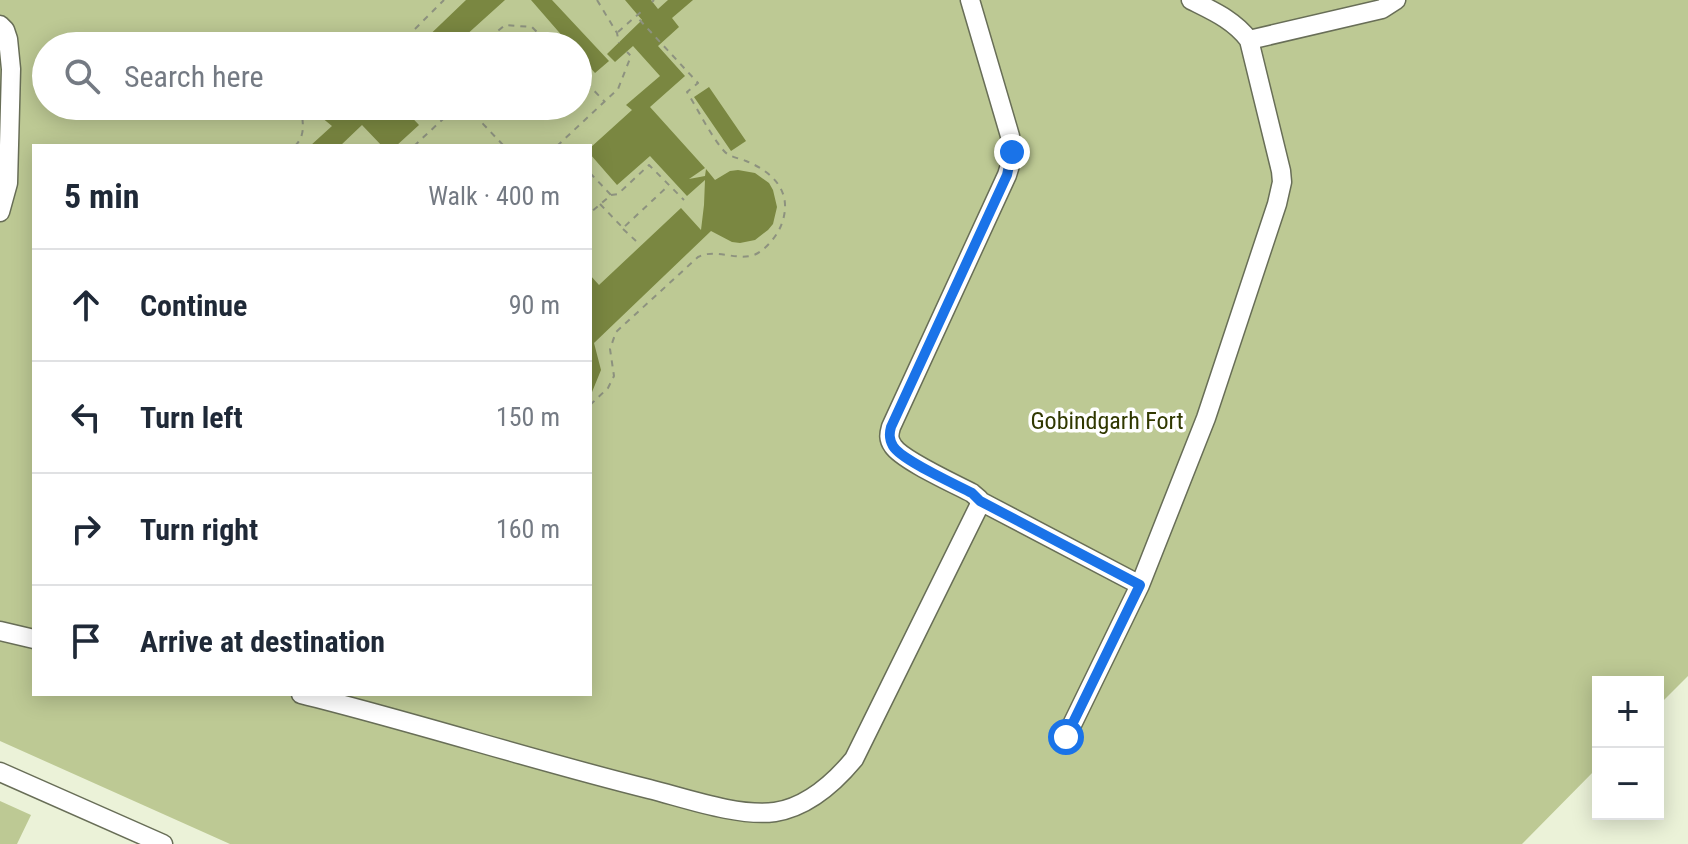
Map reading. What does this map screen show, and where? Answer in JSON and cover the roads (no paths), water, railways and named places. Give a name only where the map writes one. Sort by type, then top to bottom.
[{"type":"street","points":[[970,0],[1010,136],[1011,162],[891,427],[890,441],[899,453],[972,493],[980,501],[1140,585]]},
{"type":"street","points":[[1066,737],[1140,585],[1206,418],[1281,190],[1281,171],[1249,40],[1233,22],[1191,0]]},
{"type":"street","points":[[1249,40],[1382,9],[1396,0]]},
{"type":"street","points":[[0,25],[8,39],[11,69],[8,183],[0,212]]},
{"type":"street","points":[[308,696],[618,782],[724,808],[774,812],[824,790],[854,759],[980,501]]},
{"type":"street","points":[[0,631],[32,639]]},
{"type":"street","points":[[0,772],[163,844]]},
{"type":"park label","name":"Gobindgarh Fort","points":[[1107,421]]}]
